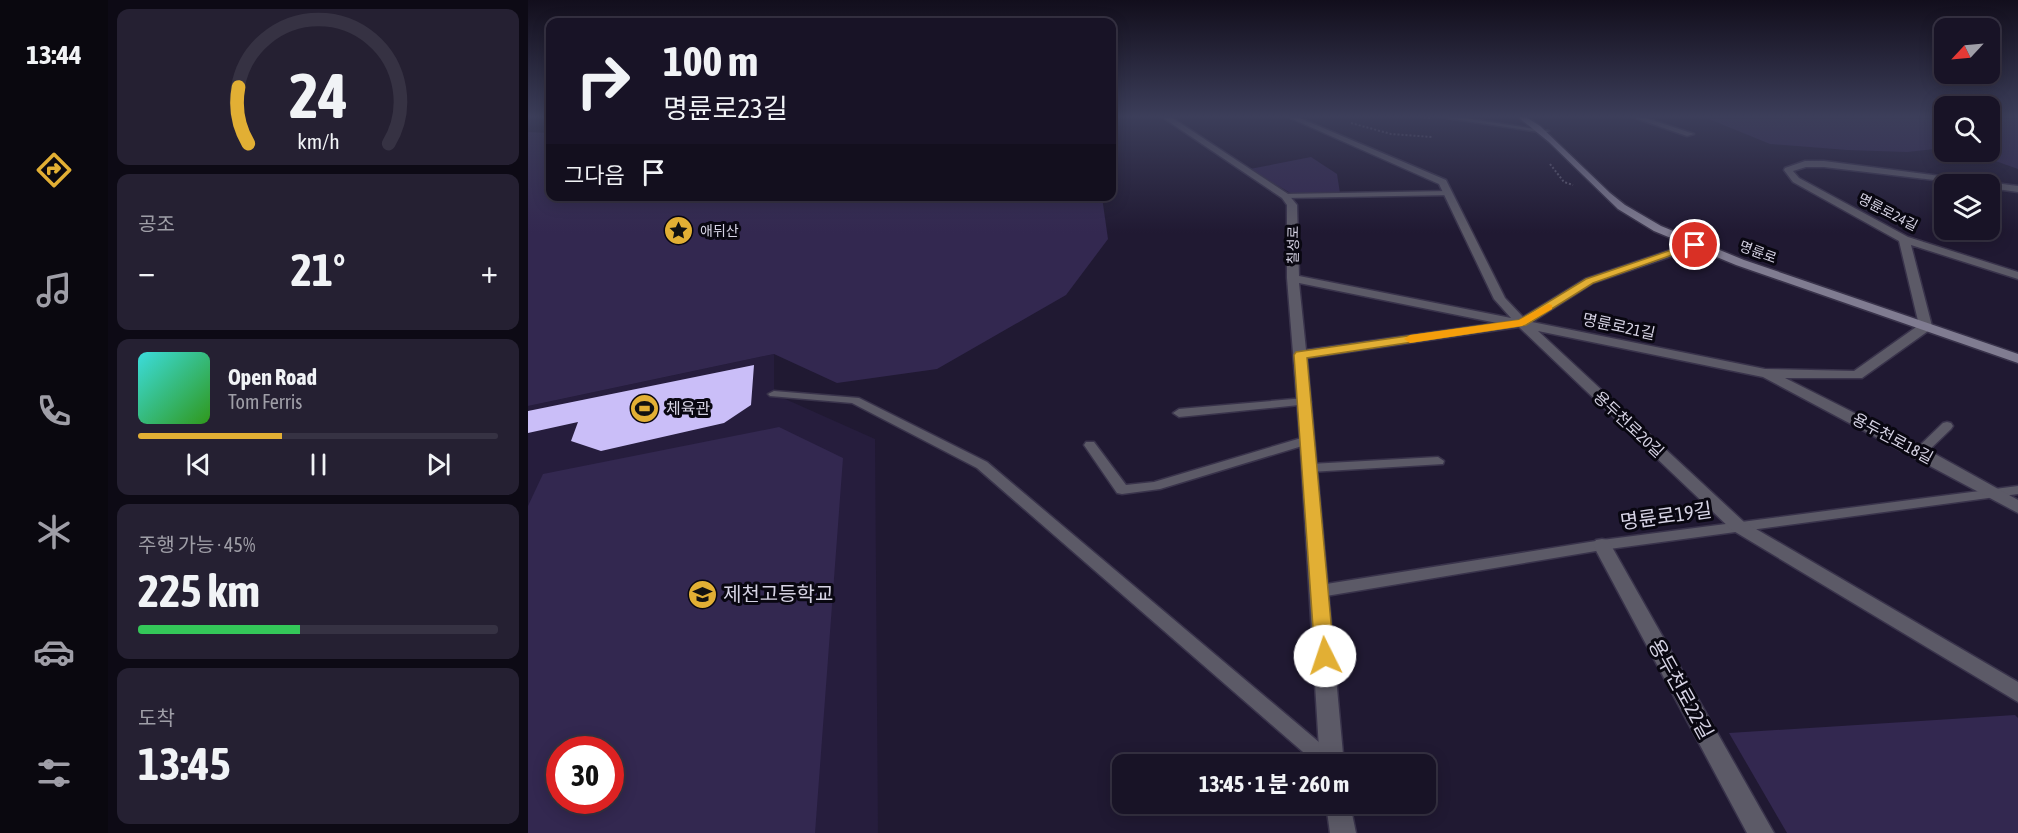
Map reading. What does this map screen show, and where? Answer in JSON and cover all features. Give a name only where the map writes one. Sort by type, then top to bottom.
[{"type":"street","points":[[1225,156],[1286,196]]},
{"type":"street","name":"용두천로20길","points":[[1382,156],[1443,182],[1500,299],[1522,323],[1738,526],[2018,693]]},
{"type":"street","name":"명륜로","points":[[1569,156],[1612,200],[1637,217],[1695,245],[2018,359]]},
{"type":"street","name":"명륜로24길","points":[[1934,178],[1824,164],[1805,164],[1788,170],[1796,180],[1904,238],[2018,276]]},
{"type":"street","points":[[2000,187],[2018,189]]},
{"type":"street","name":"칠성로","points":[[1286,196],[1292,205],[1294,214],[1293,278],[1305,402],[1331,754]]},
{"type":"street","points":[[1904,238],[1926,326]]},
{"type":"street","points":[[1300,355],[1522,323],[1590,281],[1695,245]]},
{"type":"street","name":"명륜로21길","points":[[1293,278],[1765,373],[1857,375],[1926,326]]},
{"type":"street","name":"용두천로18길","points":[[1765,373],[1920,452],[2018,507]]},
{"type":"street","name":"용두천로22길","points":[[1602,545],[1761,833]]},
{"type":"street","points":[[1339,814],[1342,833]]},
{"type":"lane","points":[[1286,196],[1448,193]]},
{"type":"lane","points":[[774,394],[855,400],[982,465],[1319,754]]},
{"type":"lane","points":[[1179,413],[1305,402]]},
{"type":"lane","points":[[1920,452],[1947,426]]},
{"type":"lane","points":[[1090,445],[1122,490],[1155,486],[1308,440]]},
{"type":"lane","points":[[1310,468],[1438,461]]},
{"type":"lane","name":"명륜로19길","points":[[1320,591],[1602,545],[2018,490]]},
{"type":"path","points":[[1546,160],[1564,182],[1574,186]]},
{"type":"shaded area","points":[[528,156],[546,156],[546,201],[1103,201],[1108,239],[1066,295],[937,369],[837,383],[774,354],[528,406]]},
{"type":"shaded area","points":[[2000,156],[2018,156],[2018,169],[1998,162]]},
{"type":"shaded area","points":[[1311,157],[1337,174],[1340,193],[1292,194],[1250,169]]},
{"type":"shaded area","name":"제천고등학교","points":[[774,354],[774,394],[875,439],[878,833],[528,833],[528,406]]},
{"type":"shaded area","name":"제천고등학교","points":[[779,427],[843,458],[815,833],[528,833],[528,506],[543,474]]},
{"type":"shaded area","points":[[2015,715],[2018,718],[2018,833],[1787,833],[1729,733]]},
{"type":"building","name":"체육관","points":[[754,365],[751,405],[724,423],[601,451],[571,441],[578,422],[528,433],[528,411]]},
{"type":"slow traffic","points":[[1410,339],[1522,323],[1548,307]]},
{"type":"place","name":"애뒤산","points":[[679,231]]},
{"type":"place","name":"체육관","points":[[645,408]]},
{"type":"place","name":"제천고등학교","points":[[702,594]]},
{"type":"route","points":[[1325,656],[1300,355],[1522,323],[1590,281],[1695,245]]}]
